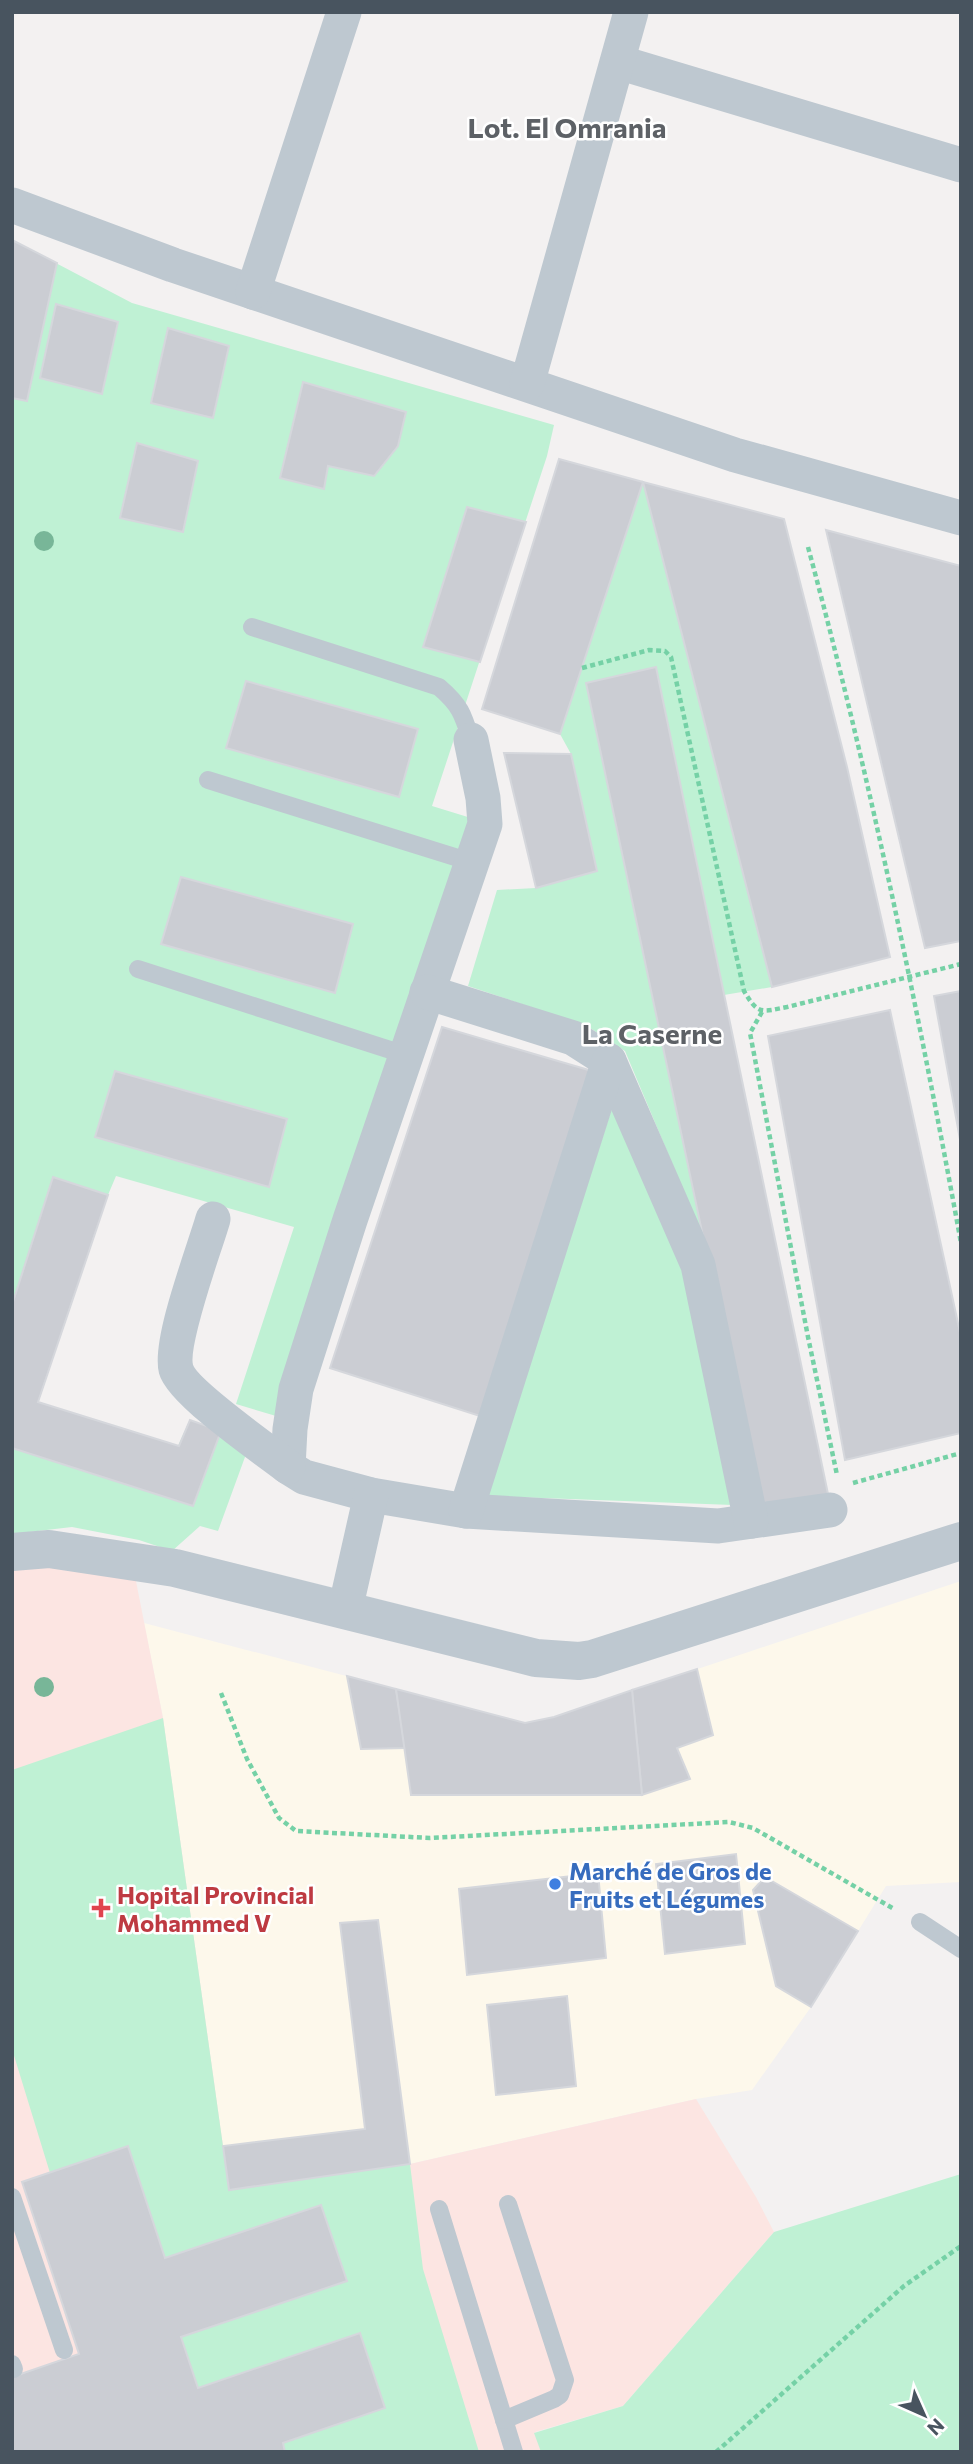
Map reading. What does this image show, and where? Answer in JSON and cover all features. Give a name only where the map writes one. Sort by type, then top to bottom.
[{"type":"street","points":[[253,292],[344,12]]},
{"type":"street","points":[[527,384],[631,12]]},
{"type":"street","points":[[618,62],[961,164]]},
{"type":"street","points":[[12,205],[173,265],[735,456],[961,518]]},
{"type":"street","points":[[288,1467],[296,1389],[350,1220],[485,824],[483,798],[471,740]]},
{"type":"street","points":[[428,992],[573,1038],[609,1061],[698,1265],[751,1521]]},
{"type":"street","points":[[466,1511],[609,1061]]},
{"type":"street","points":[[213,1219],[175,1343],[176,1370],[191,1390],[303,1477],[371,1494],[466,1511],[718,1526],[751,1521],[835,1498]]},
{"type":"street","points":[[345,1610],[371,1494]]},
{"type":"street","points":[[12,1552],[49,1549],[164,1566],[536,1658],[579,1661],[961,1541]]},
{"type":"lane","points":[[252,627],[439,687],[456,701],[463,713],[471,740]]},
{"type":"lane","points":[[208,780],[471,862]]},
{"type":"lane","points":[[138,969],[406,1055]]},
{"type":"lane","points":[[920,1922],[961,1949]]},
{"type":"lane","points":[[12,2197],[64,2350]]},
{"type":"lane","points":[[504,2420],[554,2399],[560,2395],[565,2381],[508,2204]]},
{"type":"lane","points":[[439,2209],[514,2452]]},
{"type":"path","points":[[808,547],[842,673],[911,975],[961,1243]]},
{"type":"path","points":[[582,668],[649,650],[665,651],[671,657],[744,991],[753,1007],[762,1012],[787,1007],[961,964]]},
{"type":"path","points":[[762,1012],[750,1032],[808,1337],[835,1498]]},
{"type":"path","points":[[853,1483],[961,1453]]},
{"type":"path","points":[[221,1693],[247,1759],[279,1818],[296,1832],[430,1838],[729,1822],[753,1828],[877,1901],[920,1922]]},
{"type":"path","points":[[716,2452],[904,2286],[961,2246]]},
{"type":"shaded area","name":"Hopital Provincial Mohammed V","points":[[12,1552],[132,1561],[163,1718],[229,2189],[410,2164],[696,2099],[756,2197],[774,2232],[623,2406],[535,2432],[541,2452],[12,2452]]},
{"type":"shaded area","name":"Marché de Gros de Fruits et Légumes","points":[[961,1581],[961,1882],[886,1886],[811,2007],[752,2090],[696,2099],[410,2164],[229,2190],[163,1718],[144,1623],[525,1723],[554,1717]]},
{"type":"green space","points":[[12,240],[132,303],[554,425],[547,456],[432,806],[471,818],[276,1416],[236,1404],[294,1227],[116,1176],[108,1195],[38,1402],[178,1446],[187,1426],[249,1446],[218,1531],[200,1526],[172,1551],[139,1540],[72,1527],[12,1534]]},
{"type":"green space","points":[[643,482],[772,987],[724,995],[770,1216],[703,1237],[625,1051],[587,1026],[468,986],[497,890],[536,888],[596,871],[571,754],[560,734]]},
{"type":"green space","points":[[614,1102],[687,1278],[733,1505],[486,1496]]},
{"type":"green space","points":[[163,1718],[229,2189],[410,2164],[423,2269],[479,2452],[285,2452],[283,2443],[385,2408],[360,2333],[198,2388],[181,2337],[347,2281],[321,2205],[165,2258],[128,2146],[50,2173],[12,2049],[12,1770]]},
{"type":"green space","points":[[961,2174],[961,2452],[541,2452],[534,2433],[623,2406],[774,2232]]},
{"type":"building","points":[[12,240],[57,263],[27,401],[12,398]]},
{"type":"building","points":[[56,304],[118,322],[102,394],[40,378]]},
{"type":"building","points":[[168,328],[229,346],[213,418],[151,403]]},
{"type":"building","points":[[303,382],[406,412],[398,446],[374,476],[328,466],[324,489],[280,478]]},
{"type":"building","points":[[137,443],[198,461],[183,532],[120,518]]},
{"type":"building","points":[[559,459],[643,482],[560,734],[482,709]]},
{"type":"building","points":[[643,482],[784,519],[847,767],[890,957],[772,987]]},
{"type":"building","points":[[467,507],[526,522],[480,662],[423,647]]},
{"type":"building","points":[[826,530],[961,566],[961,941],[925,948]]},
{"type":"building","points":[[656,667],[828,1494],[760,1506],[586,683]]},
{"type":"building","points":[[246,681],[418,729],[399,797],[226,748]]},
{"type":"building","points":[[504,753],[571,754],[597,871],[536,888]]},
{"type":"building","points":[[181,877],[353,924],[335,993],[161,944]]},
{"type":"building","points":[[961,991],[961,1145],[934,996]]},
{"type":"building","points":[[890,1010],[961,1337],[961,1433],[845,1460],[768,1036]]},
{"type":"building","points":[[442,1027],[592,1071],[480,1416],[330,1368]]},
{"type":"building","points":[[115,1071],[287,1119],[269,1187],[95,1137]]},
{"type":"building","points":[[53,1177],[108,1195],[38,1402],[179,1446],[190,1420],[221,1431],[193,1506],[12,1448],[12,1305]]},
{"type":"building","points":[[697,1669],[713,1735],[677,1748],[690,1779],[642,1795],[632,1690]]},
{"type":"building","points":[[347,1676],[396,1689],[405,1748],[361,1749]]},
{"type":"building","points":[[396,1689],[525,1723],[554,1717],[632,1690],[642,1795],[411,1795]]},
{"type":"building","points":[[736,1854],[745,1944],[665,1954],[656,1864]]},
{"type":"building","points":[[598,1873],[606,1958],[467,1975],[459,1889]]},
{"type":"building","points":[[765,1877],[858,1931],[811,2007],[776,1986],[753,1890]]},
{"type":"building","points":[[378,1920],[410,2164],[229,2190],[223,2146],[365,2129],[340,1923]]},
{"type":"building","points":[[567,1996],[576,2086],[496,2095],[487,2005]]},
{"type":"building","points":[[128,2146],[165,2258],[321,2205],[347,2281],[181,2337],[198,2388],[360,2333],[385,2408],[283,2443],[285,2452],[12,2452],[12,2377],[79,2354],[22,2182]]},
{"type":"place","name":"Marché de Gros de Fruits et Légumes","points":[[555,1884]]},
{"type":"place","name":"Hopital Provincial Mohammed V","points":[[101,1908]]},
{"type":"district","name":"Lot. El Omrania","points":[[567,127]]},
{"type":"district","name":"La Caserne","points":[[652,1033]]}]
